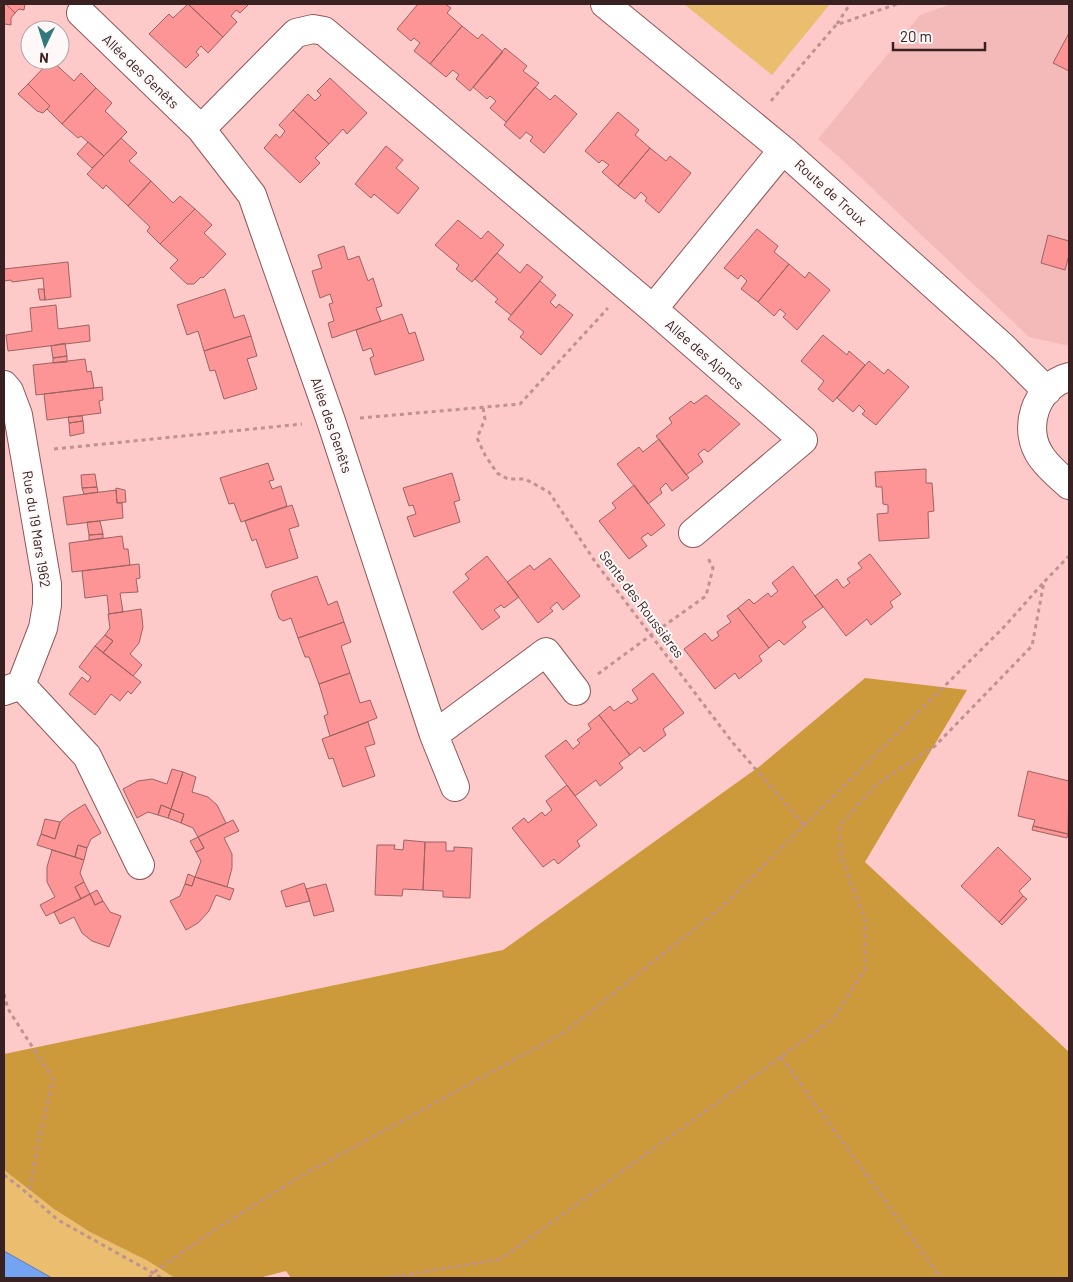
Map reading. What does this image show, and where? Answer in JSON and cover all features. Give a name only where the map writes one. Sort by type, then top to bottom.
[{"type":"street","name":"Route de Troux","points":[[605,4],[783,150],[1004,348],[1058,384],[1038,401],[1031,427],[1032,438],[1042,459],[1069,485]]},
{"type":"street","name":"Allée des Genêts","points":[[81,13],[201,129],[252,195],[331,421],[434,735],[455,788]]},
{"type":"street","points":[[201,129],[296,33],[313,29],[324,31],[653,309]]},
{"type":"street","name":"Allée des Ajoncs","points":[[694,533],[803,440],[653,309],[783,150]]},
{"type":"street","name":"Rue du 19 Mars 1962","points":[[4,385],[18,416],[46,584],[47,605],[43,628],[12,688]]},
{"type":"street","points":[[434,735],[546,652],[576,691]]},
{"type":"street","points":[[12,688],[87,756],[140,865]]},
{"type":"path","points":[[766,106],[836,25],[850,4]]},
{"type":"path","points":[[836,25],[897,4]]},
{"type":"path","name":"Sente des Roussières","points":[[483,408],[485,419],[477,438],[485,455],[498,473],[508,480],[525,479],[549,492],[596,562],[733,743],[804,825]]},
{"type":"path","points":[[576,691],[651,634],[706,596],[713,568],[694,533]]},
{"type":"path","points":[[149,1278],[153,1273],[214,1230],[301,1176],[565,1032],[722,908],[1002,628],[1069,556]]},
{"type":"path","points":[[386,1278],[501,1259],[833,1019],[865,969],[865,919],[841,857],[840,825],[878,784],[935,746],[1032,646],[1044,582]]},
{"type":"path","points":[[4,994],[8,1009],[53,1079],[36,1149],[29,1194]]},
{"type":"path","points":[[781,1057],[941,1278]]},
{"type":"path","points":[[4,1175],[58,1220],[162,1278]]},
{"type":"shaded area","points":[[684,4],[830,4],[772,75]]},
{"type":"shaded area","points":[[951,4],[1069,4],[1069,346],[1029,337],[818,139],[920,15]]},
{"type":"shaded area","points":[[865,678],[967,690],[865,862],[1069,1052],[1069,1278],[291,1278],[286,1271],[259,1278],[175,1278],[148,1261],[90,1232],[54,1209],[4,1170],[4,1054],[503,950],[760,766]]},
{"type":"shaded area","points":[[4,1170],[54,1209],[90,1232],[148,1261],[175,1278],[4,1278]]},
{"type":"water","points":[[4,1251],[52,1278],[4,1278]]},
{"type":"building","points":[[4,4],[15,13],[11,18],[11,25],[5,24],[4,26]]},
{"type":"building","points":[[6,4],[25,4],[24,10],[19,9],[15,13]]},
{"type":"building","points":[[188,4],[223,37],[208,53],[201,46],[196,52],[199,55],[186,68],[149,34],[169,14],[173,18]]},
{"type":"building","points":[[188,4],[249,4],[240,13],[236,10],[231,16],[237,22],[223,37]]},
{"type":"building","points":[[418,4],[445,4],[451,8],[447,13],[462,26],[430,64],[414,51],[420,43],[414,38],[411,41],[397,29]]},
{"type":"building","points":[[462,26],[478,39],[482,34],[503,52],[470,91],[456,79],[459,75],[453,70],[446,77],[430,64]]},
{"type":"building","points":[[1069,33],[1069,71],[1053,63]]},
{"type":"building","points":[[505,48],[527,66],[523,71],[539,83],[506,122],[490,108],[496,101],[490,96],[487,99],[473,87]]},
{"type":"building","points":[[41,70],[62,70],[74,81],[81,73],[96,88],[62,124],[47,109],[50,106],[28,84]]},
{"type":"building","points":[[330,78],[367,113],[347,134],[343,129],[329,144],[293,110],[308,94],[315,101],[321,95],[317,91]]},
{"type":"building","points":[[28,84],[50,106],[43,113],[37,111],[18,94]]},
{"type":"building","points":[[535,87],[550,100],[555,95],[577,114],[544,153],[530,141],[533,137],[526,132],[520,139],[504,125]]},
{"type":"building","points":[[96,88],[112,103],[105,111],[127,132],[104,156],[81,136],[78,138],[62,124]]},
{"type":"building","points":[[293,110],[329,144],[315,158],[320,163],[300,183],[264,148],[276,134],[280,138],[285,131],[279,125]]},
{"type":"building","points":[[618,112],[639,130],[635,135],[650,148],[618,186],[602,172],[609,165],[602,160],[599,163],[585,151]]},
{"type":"building","points":[[121,138],[137,153],[129,161],[151,181],[128,206],[106,185],[103,189],[87,174]]},
{"type":"building","points":[[88,142],[104,156],[92,168],[77,154]]},
{"type":"building","points":[[386,146],[403,160],[396,168],[419,188],[398,214],[374,194],[371,198],[355,184]]},
{"type":"building","points":[[650,148],[666,161],[670,156],[691,173],[659,213],[645,201],[647,198],[641,192],[635,199],[618,186]]},
{"type":"building","points":[[151,181],[173,203],[180,196],[195,209],[160,244],[147,231],[150,227],[128,206]]},
{"type":"building","points":[[195,209],[212,225],[204,233],[226,254],[203,278],[201,277],[194,284],[187,284],[170,268],[178,260],[160,244]]},
{"type":"building","points":[[458,220],[481,239],[488,231],[504,245],[472,282],[456,269],[459,265],[435,245]]},
{"type":"building","points":[[757,229],[778,246],[774,252],[789,264],[758,302],[741,289],[747,281],[741,275],[738,279],[724,268]]},
{"type":"building","points":[[1048,235],[1069,241],[1069,255],[1065,270],[1041,263]]},
{"type":"building","points":[[344,246],[348,260],[359,256],[368,281],[373,278],[382,306],[376,308],[381,321],[332,338],[328,323],[334,321],[329,304],[333,303],[330,294],[320,298],[312,271],[322,268],[318,255]]},
{"type":"building","points":[[497,253],[520,273],[527,264],[543,277],[511,315],[495,302],[498,299],[475,279]]},
{"type":"building","points":[[68,262],[71,297],[45,300],[43,278],[12,282],[11,280],[4,281],[4,269]]},
{"type":"building","points":[[789,264],[805,278],[809,272],[830,290],[797,330],[783,317],[786,314],[780,309],[774,316],[758,302]]},
{"type":"building","points":[[540,281],[556,295],[550,302],[556,308],[559,304],[573,315],[541,355],[520,337],[524,332],[508,319]]},
{"type":"building","points":[[38,289],[44,289],[45,300],[40,300]]},
{"type":"building","points":[[225,289],[234,318],[244,315],[251,336],[204,351],[198,331],[187,335],[177,305]]},
{"type":"building","points":[[56,305],[58,329],[89,325],[90,341],[8,351],[6,335],[32,331],[30,308]]},
{"type":"building","points":[[402,314],[409,334],[415,332],[424,360],[375,375],[370,358],[374,356],[371,348],[363,351],[356,330]]},
{"type":"building","points":[[823,335],[847,355],[849,351],[865,365],[833,402],[818,389],[824,381],[801,361]]},
{"type":"building","points":[[251,336],[257,356],[247,359],[257,389],[224,399],[215,370],[210,371],[204,351]]},
{"type":"building","points":[[65,343],[67,356],[53,358],[51,346]]},
{"type":"building","points":[[67,356],[67,362],[53,363],[53,358]]},
{"type":"building","points":[[85,359],[87,372],[91,371],[94,388],[36,395],[33,365]]},
{"type":"building","points":[[869,361],[884,374],[888,369],[909,387],[876,425],[862,414],[865,411],[859,405],[853,412],[837,398]]},
{"type":"building","points":[[102,387],[103,400],[99,401],[101,413],[47,420],[44,394]]},
{"type":"building","points":[[706,395],[740,424],[708,452],[704,449],[698,454],[703,462],[686,475],[656,436],[672,423],[669,418],[691,401],[694,404]]},
{"type":"building","points":[[82,416],[83,421],[69,423],[68,417]]},
{"type":"building","points":[[83,421],[84,433],[70,436],[69,423]]},
{"type":"building","points":[[659,439],[689,478],[672,491],[666,483],[660,489],[662,493],[648,504],[617,464],[639,447],[643,452]]},
{"type":"building","points":[[268,463],[274,480],[269,481],[272,489],[281,486],[287,506],[241,522],[234,503],[229,504],[220,478]]},
{"type":"building","points":[[926,469],[926,483],[932,483],[934,511],[928,512],[929,538],[879,541],[877,514],[888,513],[888,505],[883,504],[882,487],[876,487],[875,472]]},
{"type":"building","points":[[452,473],[460,500],[454,502],[460,522],[414,537],[407,517],[416,514],[413,505],[409,506],[403,488]]},
{"type":"building","points":[[95,474],[97,487],[82,488],[81,475]]},
{"type":"building","points":[[634,485],[665,525],[651,536],[648,533],[641,538],[647,546],[629,559],[599,521],[616,508],[612,503]]},
{"type":"building","points":[[97,487],[98,492],[84,494],[82,488]]},
{"type":"building","points":[[116,488],[125,490],[126,502],[117,503]]},
{"type":"building","points":[[116,490],[117,503],[122,503],[123,518],[67,525],[63,497]]},
{"type":"building","points":[[292,505],[299,526],[289,529],[298,558],[266,568],[256,539],[252,541],[245,521]]},
{"type":"building","points":[[100,521],[103,534],[89,535],[87,522]]},
{"type":"building","points":[[103,534],[103,538],[89,540],[89,535]]},
{"type":"building","points":[[122,536],[124,549],[128,549],[130,565],[72,572],[69,543]]},
{"type":"building","points":[[870,554],[901,594],[890,602],[893,607],[871,625],[867,619],[846,636],[815,596],[837,579],[843,588],[850,583],[847,579],[862,568],[858,563]]},
{"type":"building","points":[[487,556],[519,597],[504,608],[501,605],[494,610],[500,617],[482,630],[453,592],[469,579],[465,574]]},
{"type":"building","points":[[550,558],[580,596],[563,610],[557,602],[550,608],[553,611],[538,623],[507,582],[530,565],[534,570]]},
{"type":"building","points":[[139,564],[140,578],[136,579],[138,592],[120,593],[123,612],[109,614],[107,595],[85,598],[82,571]]},
{"type":"building","points":[[793,566],[823,607],[802,622],[806,627],[784,645],[779,640],[769,648],[738,608],[749,599],[754,604],[768,593],[771,597],[778,591],[772,583]]},
{"type":"building","points":[[317,576],[328,605],[337,601],[344,622],[298,638],[291,618],[283,621],[279,618],[271,595],[273,591]]},
{"type":"building","points":[[738,608],[769,648],[759,656],[762,661],[739,679],[735,673],[715,689],[684,649],[705,633],[712,641],[719,636],[717,632],[731,622],[727,616]]},
{"type":"building","points":[[141,609],[143,627],[139,643],[130,654],[142,665],[133,676],[103,653],[113,641],[105,635],[110,628],[108,614]]},
{"type":"building","points":[[344,622],[351,642],[341,646],[350,673],[319,684],[309,657],[305,657],[298,638]]},
{"type":"building","points":[[105,635],[113,641],[103,653],[95,646]]},
{"type":"building","points":[[95,646],[141,682],[131,694],[128,691],[120,701],[111,694],[95,715],[69,694],[82,677],[88,682],[91,677],[79,667]]},
{"type":"building","points":[[350,673],[360,703],[370,700],[377,718],[330,736],[324,716],[328,714],[319,684]]},
{"type":"building","points":[[653,673],[684,713],[663,729],[666,735],[644,752],[640,747],[630,755],[599,715],[610,706],[614,711],[628,701],[631,704],[638,699],[632,690]]},
{"type":"building","points":[[599,715],[630,755],[619,763],[623,768],[600,786],[596,780],[575,796],[545,756],[566,740],[573,749],[580,743],[577,740],[591,729],[588,724]]},
{"type":"building","points":[[368,722],[375,744],[365,747],[375,776],[343,787],[333,758],[329,759],[322,739]]},
{"type":"building","points":[[172,769],[183,772],[171,809],[161,805],[158,815],[148,812],[137,818],[123,789],[138,781],[152,779],[167,784]]},
{"type":"building","points":[[1028,771],[1069,781],[1068,834],[1033,826],[1035,820],[1018,816]]},
{"type":"building","points":[[183,772],[196,777],[192,792],[208,797],[217,805],[226,823],[198,837],[193,828],[181,823],[184,814],[171,809]]},
{"type":"building","points":[[567,785],[597,825],[577,841],[580,846],[558,864],[554,859],[543,867],[512,828],[524,818],[528,823],[542,812],[545,816],[552,810],[546,801]]},
{"type":"building","points":[[85,804],[101,833],[91,839],[87,848],[78,845],[75,857],[37,845],[41,834],[55,839],[60,822]]},
{"type":"building","points":[[161,805],[171,809],[168,818],[158,815]]},
{"type":"building","points":[[171,809],[184,814],[181,823],[168,818]]},
{"type":"building","points":[[45,819],[60,822],[55,839],[41,834]]},
{"type":"building","points":[[233,820],[239,831],[224,838],[232,854],[232,868],[227,887],[195,877],[201,861],[196,852],[204,848],[198,837]]},
{"type":"building","points":[[1033,826],[1068,834],[1067,838],[1032,830]]},
{"type":"building","points":[[198,837],[204,848],[196,852],[190,841]]},
{"type":"building","points":[[404,840],[425,842],[423,890],[403,889],[402,896],[375,895],[377,845],[395,845],[394,849],[403,850]]},
{"type":"building","points":[[425,842],[446,842],[446,851],[454,851],[454,847],[472,848],[470,898],[443,897],[443,891],[423,890]]},
{"type":"building","points":[[78,845],[87,848],[84,860],[75,857]]},
{"type":"building","points":[[998,847],[1031,879],[1019,891],[1023,896],[999,922],[961,886]]},
{"type":"building","points":[[52,850],[84,860],[80,873],[84,882],[75,887],[81,899],[46,916],[40,905],[55,897],[47,882],[47,867]]},
{"type":"building","points":[[188,874],[195,877],[192,886],[185,884]]},
{"type":"building","points":[[195,877],[234,889],[230,900],[216,895],[209,911],[198,923],[186,930],[170,901],[180,896],[185,884],[192,886]]},
{"type":"building","points":[[84,882],[90,894],[81,899],[75,887]]},
{"type":"building","points":[[304,883],[310,901],[286,907],[281,891]]},
{"type":"building","points":[[326,884],[334,911],[314,916],[306,889]]},
{"type":"building","points":[[97,890],[103,901],[95,905],[90,894]]},
{"type":"building","points":[[90,894],[95,905],[103,901],[110,912],[121,916],[109,947],[92,941],[82,933],[74,917],[60,924],[54,912]]},
{"type":"building","points":[[1023,896],[1027,899],[1002,925],[999,922]]}]
